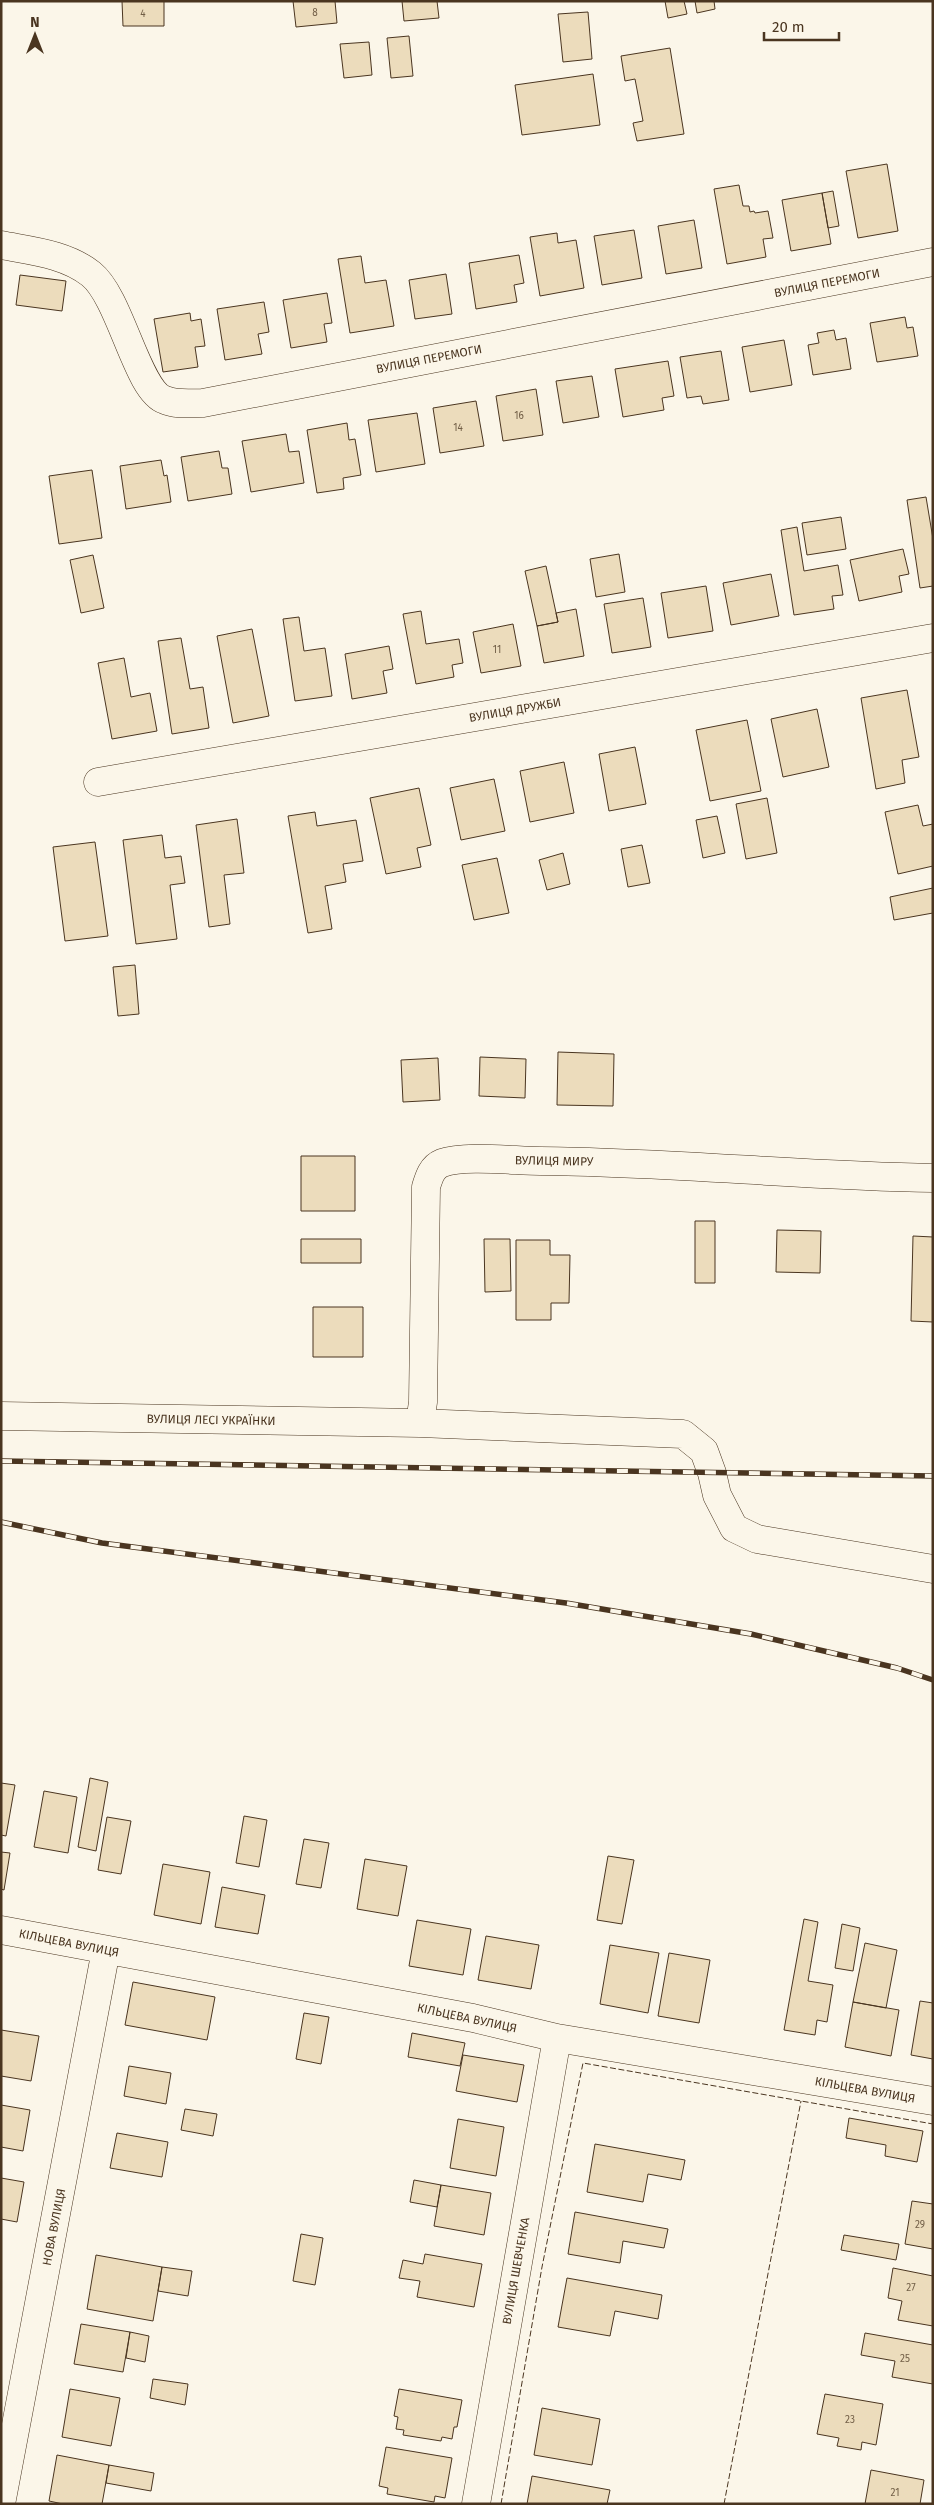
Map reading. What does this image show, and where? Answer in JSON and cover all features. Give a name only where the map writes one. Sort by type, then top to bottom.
[{"type":"street","name":"ВУЛИЦЯ ПЕРЕМОГИ","points":[[1,245],[60,258],[78,265],[93,276],[118,314],[145,380],[163,400],[180,403],[203,403],[933,262]]},
{"type":"street","name":"ВУЛИЦЯ ДРУЖБИ","points":[[98,782],[933,638]]},
{"type":"street","name":"ВУЛИЦЯ МИРУ","points":[[420,1423],[423,1402],[426,1187],[435,1167],[452,1161],[591,1161],[878,1177],[933,1178]]},
{"type":"street","name":"ВУЛИЦЯ ЛЕСІ УКРАЇНКИ","points":[[1,1416],[420,1423],[683,1434],[704,1451],[717,1494],[734,1528],[757,1539],[933,1568]]},
{"type":"street","name":"КІЛЬЦЕВА ВУЛИЦЯ","points":[[1,1930],[473,2018],[557,2038],[933,2101]]},
{"type":"street","name":"НОВА ВУЛИЦЯ","points":[[1,2504],[106,1950]]},
{"type":"street","name":"ВУЛИЦЯ ШЕВЧЕНКА","points":[[476,2504],[557,2038]]},
{"type":"building","points":[[122,1],[164,1],[164,26],[123,26]]},
{"type":"building","points":[[293,1],[335,1],[337,23],[296,27]]},
{"type":"building","points":[[402,1],[437,1],[439,18],[404,21]]},
{"type":"building","points":[[665,1],[684,1],[687,14],[668,18]]},
{"type":"building","points":[[695,1],[714,1],[715,9],[697,13]]},
{"type":"building","points":[[588,12],[592,59],[563,62],[558,14]]},
{"type":"building","points":[[409,36],[413,76],[391,78],[387,38]]},
{"type":"building","points":[[369,42],[372,75],[344,78],[340,44]]},
{"type":"building","points":[[670,48],[684,134],[637,141],[633,123],[643,121],[635,79],[625,81],[621,56]]},
{"type":"building","points":[[593,74],[600,125],[522,135],[515,85]]},
{"type":"building","points":[[887,164],[898,231],[858,238],[846,171]]},
{"type":"building","points":[[739,185],[743,206],[749,206],[750,212],[754,211],[755,213],[768,211],[773,238],[763,239],[766,257],[727,264],[714,189]]},
{"type":"building","points":[[833,191],[839,226],[828,228],[822,193]]},
{"type":"building","points":[[822,193],[831,244],[791,251],[782,200]]},
{"type":"building","points":[[694,220],[702,268],[666,274],[658,226]]},
{"type":"building","points":[[634,230],[642,278],[602,285],[594,236]]},
{"type":"building","points":[[557,233],[558,243],[576,240],[584,288],[540,296],[530,237]]},
{"type":"building","points":[[519,255],[524,283],[514,285],[517,302],[476,309],[469,263]]},
{"type":"building","points":[[361,256],[365,283],[386,280],[394,326],[350,333],[338,259]]},
{"type":"building","points":[[446,274],[452,314],[415,319],[409,280]]},
{"type":"building","points":[[20,275],[66,281],[62,311],[16,305]]},
{"type":"building","points":[[327,293],[332,323],[324,324],[327,342],[291,348],[283,300]]},
{"type":"building","points":[[264,302],[269,332],[258,334],[262,354],[225,360],[217,309]]},
{"type":"building","points":[[190,313],[191,321],[201,319],[205,346],[195,347],[198,367],[163,372],[154,319]]},
{"type":"building","points":[[905,317],[907,328],[913,327],[918,356],[877,362],[870,323]]},
{"type":"building","points":[[834,330],[836,340],[846,338],[851,369],[813,375],[808,345],[819,343],[817,333]]},
{"type":"building","points":[[784,340],[792,385],[750,392],[742,347]]},
{"type":"building","points":[[721,351],[729,400],[703,404],[701,396],[687,398],[680,357]]},
{"type":"building","points":[[668,361],[674,396],[662,398],[664,410],[623,417],[615,369]]},
{"type":"building","points":[[592,376],[599,417],[563,423],[556,381]]},
{"type":"building","points":[[536,389],[543,435],[503,441],[496,396]]},
{"type":"building","points":[[476,401],[484,446],[440,453],[433,408]]},
{"type":"building","points":[[417,413],[425,464],[376,472],[368,420]]},
{"type":"building","points":[[347,423],[349,440],[355,439],[361,475],[343,478],[344,489],[317,493],[307,430]]},
{"type":"building","points":[[286,434],[289,452],[299,451],[304,483],[251,492],[242,441]]},
{"type":"building","points":[[219,451],[222,468],[228,468],[232,494],[188,501],[181,457]]},
{"type":"building","points":[[161,460],[164,476],[167,475],[171,502],[126,509],[120,466]]},
{"type":"building","points":[[92,470],[102,538],[59,544],[49,476]]},
{"type":"building","points":[[926,497],[933,539],[933,586],[920,588],[907,500]]},
{"type":"building","points":[[841,517],[846,549],[807,555],[802,523]]},
{"type":"building","points":[[797,527],[804,571],[838,565],[843,595],[832,596],[834,609],[794,615],[781,530]]},
{"type":"building","points":[[903,549],[909,574],[899,576],[902,592],[859,601],[850,560]]},
{"type":"building","points":[[619,554],[625,592],[596,597],[590,559]]},
{"type":"building","points":[[93,555],[104,608],[81,613],[70,560]]},
{"type":"building","points":[[546,566],[558,622],[537,626],[525,571]]},
{"type":"building","points":[[771,574],[779,616],[731,625],[723,583]]},
{"type":"building","points":[[706,586],[713,631],[668,638],[661,593]]},
{"type":"building","points":[[643,598],[651,647],[612,653],[604,604]]},
{"type":"building","points":[[576,609],[584,656],[544,663],[537,626],[558,622],[556,613]]},
{"type":"building","points":[[421,611],[426,644],[459,639],[463,663],[452,665],[454,677],[416,684],[403,614]]},
{"type":"building","points":[[299,617],[304,651],[325,648],[332,696],[295,701],[283,619]]},
{"type":"building","points":[[513,624],[521,666],[481,673],[473,632]]},
{"type":"building","points":[[252,629],[269,716],[233,723],[217,636]]},
{"type":"building","points":[[181,638],[190,689],[203,687],[209,728],[172,734],[158,641]]},
{"type":"building","points":[[389,646],[393,669],[383,671],[387,693],[352,699],[345,654]]},
{"type":"building","points":[[124,658],[131,697],[150,693],[157,731],[112,739],[98,663]]},
{"type":"building","points":[[907,690],[919,757],[902,760],[905,783],[876,789],[861,698]]},
{"type":"building","points":[[817,709],[829,767],[783,777],[771,719]]},
{"type":"building","points":[[747,720],[761,791],[710,801],[696,730]]},
{"type":"building","points":[[635,747],[646,804],[609,811],[599,754]]},
{"type":"building","points":[[564,762],[574,813],[530,822],[520,771]]},
{"type":"building","points":[[494,779],[505,831],[461,840],[450,788]]},
{"type":"building","points":[[419,788],[431,845],[417,848],[421,867],[386,874],[370,798]]},
{"type":"building","points":[[767,798],[777,853],[746,859],[736,804]]},
{"type":"building","points":[[918,805],[923,826],[933,824],[933,866],[898,874],[885,812]]},
{"type":"building","points":[[315,812],[317,826],[356,820],[363,861],[343,864],[346,882],[325,886],[332,929],[308,933],[288,816]]},
{"type":"building","points":[[717,816],[725,853],[703,858],[696,820]]},
{"type":"building","points":[[237,819],[244,873],[224,875],[230,924],[209,927],[196,825]]},
{"type":"building","points":[[162,835],[165,858],[181,856],[185,883],[170,885],[177,939],[136,944],[123,840]]},
{"type":"building","points":[[95,842],[108,936],[65,941],[53,847]]},
{"type":"building","points":[[642,845],[650,883],[628,887],[621,849]]},
{"type":"building","points":[[563,853],[570,884],[547,890],[539,860]]},
{"type":"building","points":[[497,858],[509,913],[474,920],[462,865]]},
{"type":"building","points":[[933,888],[933,913],[894,920],[890,897]]},
{"type":"building","points":[[135,965],[139,1014],[118,1016],[113,967]]},
{"type":"building","points":[[558,1052],[614,1054],[613,1106],[557,1105]]},
{"type":"building","points":[[480,1057],[526,1059],[525,1098],[479,1096]]},
{"type":"building","points":[[438,1058],[440,1100],[403,1102],[401,1060]]},
{"type":"building","points":[[301,1156],[355,1156],[355,1211],[301,1211]]},
{"type":"building","points":[[695,1221],[715,1221],[715,1283],[695,1283]]},
{"type":"building","points":[[777,1230],[821,1231],[820,1273],[776,1272]]},
{"type":"building","points":[[913,1236],[933,1237],[933,1322],[911,1321]]},
{"type":"building","points":[[301,1239],[361,1239],[361,1263],[301,1263]]},
{"type":"building","points":[[484,1239],[510,1239],[511,1291],[485,1292]]},
{"type":"building","points":[[516,1240],[550,1240],[550,1255],[570,1255],[569,1303],[551,1303],[551,1320],[516,1320]]},
{"type":"building","points":[[313,1307],[363,1307],[363,1357],[313,1357]]},
{"type":"building","points":[[90,1778],[108,1782],[96,1851],[78,1847]]},
{"type":"building","points":[[1,1783],[15,1785],[6,1836],[1,1835]]},
{"type":"building","points":[[44,1791],[77,1797],[68,1853],[34,1847]]},
{"type":"building","points":[[244,1816],[267,1820],[259,1867],[236,1863]]},
{"type":"building","points":[[107,1817],[131,1821],[121,1874],[98,1870]]},
{"type":"building","points":[[304,1839],[329,1843],[321,1888],[296,1884]]},
{"type":"building","points":[[1,1852],[10,1853],[4,1890],[1,1889]]},
{"type":"building","points":[[608,1856],[634,1860],[622,1924],[597,1920]]},
{"type":"building","points":[[365,1859],[407,1866],[398,1916],[357,1909]]},
{"type":"building","points":[[163,1864],[210,1872],[201,1924],[154,1915]]},
{"type":"building","points":[[222,1887],[265,1895],[258,1934],[215,1927]]},
{"type":"building","points":[[804,1919],[818,1922],[808,1981],[833,1985],[827,2022],[817,2020],[815,2035],[784,2030]]},
{"type":"building","points":[[417,1920],[471,1929],[463,1975],[409,1966]]},
{"type":"building","points":[[842,1924],[860,1928],[853,1971],[835,1968]]},
{"type":"building","points":[[486,1936],[539,1945],[531,1989],[478,1980]]},
{"type":"building","points":[[865,1943],[897,1950],[886,2008],[853,2002]]},
{"type":"building","points":[[610,1945],[659,1953],[648,2013],[600,2004]]},
{"type":"building","points":[[669,1953],[710,1960],[699,2023],[658,2016]]},
{"type":"building","points":[[133,1982],[215,1997],[207,2040],[125,2025]]},
{"type":"building","points":[[920,2001],[933,2003],[933,2059],[911,2055]]},
{"type":"building","points":[[853,2002],[899,2010],[891,2056],[845,2047]]},
{"type":"building","points":[[304,2013],[329,2017],[321,2064],[296,2059]]},
{"type":"building","points":[[1,2030],[39,2036],[31,2081],[1,2076]]},
{"type":"building","points":[[412,2033],[465,2043],[460,2066],[408,2057]]},
{"type":"building","points":[[463,2055],[524,2065],[517,2102],[456,2091]]},
{"type":"building","points":[[129,2066],[171,2073],[166,2104],[124,2096]]},
{"type":"building","points":[[1,2105],[30,2110],[23,2151],[1,2147]]},
{"type":"building","points":[[185,2109],[217,2114],[213,2136],[181,2130]]},
{"type":"building","points":[[849,2118],[923,2131],[917,2162],[885,2156],[886,2145],[846,2138]]},
{"type":"building","points":[[458,2119],[504,2127],[496,2176],[450,2168]]},
{"type":"building","points":[[117,2133],[168,2142],[162,2177],[110,2168]]},
{"type":"building","points":[[595,2144],[685,2160],[681,2180],[648,2174],[643,2202],[587,2192]]},
{"type":"building","points":[[1,2178],[24,2182],[17,2222],[1,2219]]},
{"type":"building","points":[[414,2180],[441,2185],[437,2207],[410,2202]]},
{"type":"building","points":[[441,2185],[491,2193],[484,2235],[434,2226]]},
{"type":"building","points":[[912,2201],[933,2204],[933,2249],[905,2244]]},
{"type":"building","points":[[575,2212],[668,2229],[664,2248],[623,2241],[620,2263],[568,2254]]},
{"type":"building","points":[[301,2234],[323,2238],[315,2285],[293,2281]]},
{"type":"building","points":[[844,2235],[899,2244],[896,2260],[841,2250]]},
{"type":"building","points":[[425,2254],[482,2264],[474,2307],[417,2297],[420,2281],[399,2278],[403,2260],[423,2264]]},
{"type":"building","points":[[96,2255],[162,2267],[153,2321],[87,2309]]},
{"type":"building","points":[[162,2267],[192,2271],[188,2296],[158,2291]]},
{"type":"building","points":[[893,2268],[933,2276],[933,2326],[898,2320],[902,2301],[888,2298]]},
{"type":"building","points":[[567,2278],[662,2295],[658,2319],[615,2311],[610,2336],[558,2327]]},
{"type":"building","points":[[81,2324],[130,2332],[123,2372],[74,2364]]},
{"type":"building","points":[[130,2332],[149,2336],[145,2362],[126,2358]]},
{"type":"building","points":[[865,2333],[933,2345],[933,2384],[892,2377],[895,2361],[861,2355]]},
{"type":"building","points":[[153,2379],[188,2384],[185,2405],[150,2398]]},
{"type":"building","points":[[70,2389],[120,2398],[111,2446],[62,2437]]},
{"type":"building","points":[[399,2389],[462,2400],[457,2427],[454,2427],[452,2439],[442,2437],[441,2441],[403,2435],[404,2430],[396,2429],[398,2417],[394,2416]]},
{"type":"building","points":[[825,2394],[883,2404],[876,2445],[862,2442],[861,2450],[837,2446],[839,2438],[817,2434]]},
{"type":"building","points":[[542,2408],[600,2419],[592,2465],[534,2455]]},
{"type":"building","points":[[386,2447],[452,2458],[445,2498],[435,2496],[434,2502],[387,2494],[388,2488],[379,2486]]},
{"type":"building","points":[[57,2455],[109,2465],[102,2504],[63,2504],[49,2501]]},
{"type":"building","points":[[109,2465],[154,2473],[151,2491],[106,2483]]},
{"type":"building","points":[[871,2470],[924,2480],[920,2504],[865,2504]]},
{"type":"building","points":[[532,2476],[610,2490],[607,2504],[527,2504]]},
{"type":"railway","points":[[1,1461],[933,1476]]},
{"type":"railway","points":[[1,1522],[102,1543],[566,1603],[751,1634],[897,1668],[933,1680]]},
{"type":"fence","points":[[501,2504],[542,2267],[583,2063],[933,2124]]},
{"type":"fence","points":[[724,2504],[801,2101]]}]
